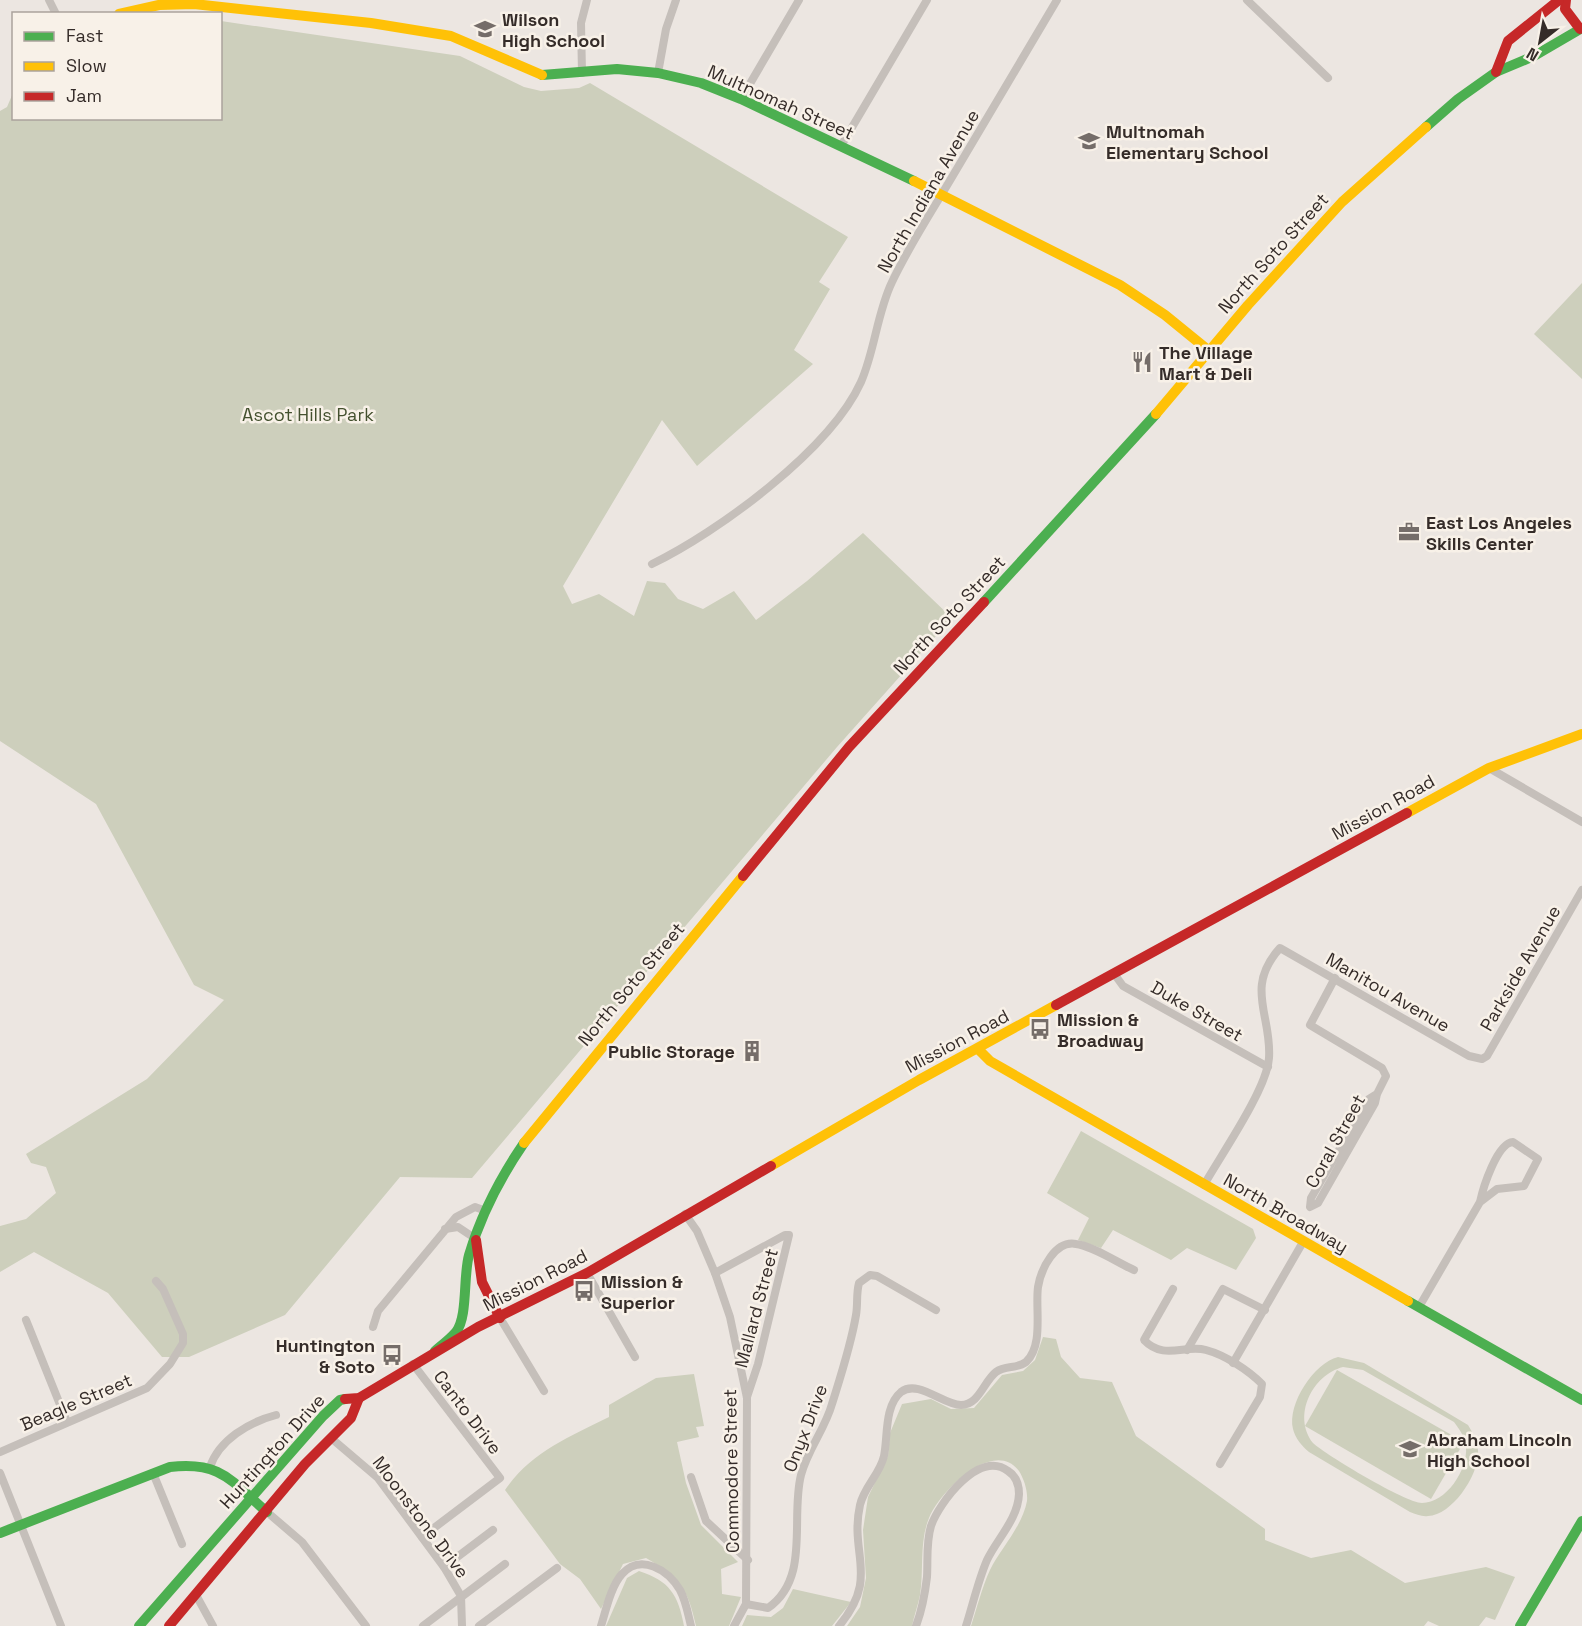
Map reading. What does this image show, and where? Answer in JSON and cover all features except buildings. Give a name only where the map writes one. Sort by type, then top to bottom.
[{"type":"main road","points":[[1496,72],[1508,41],[1559,0]]},
{"type":"main road","points":[[1566,0],[1565,9],[1581,28]]},
{"type":"main road","name":"Multnomah Street","points":[[128,12],[159,5],[194,4],[371,23],[451,36],[538,75],[617,69],[657,73],[700,83],[741,99],[942,194],[1120,285],[1164,314],[1208,350]]},
{"type":"main road","name":"North Soto Street","points":[[500,1318],[482,1282],[476,1239],[486,1211],[510,1161],[849,747],[1150,422],[1208,350],[1342,202],[1433,120],[1496,72],[1534,56],[1581,28]]},
{"type":"main road","name":"Mission Road","points":[[359,1398],[435,1351],[586,1273],[919,1080],[1115,975],[1489,768],[1582,735]]},
{"type":"main road","name":"North Broadway","points":[[978,1049],[990,1061],[1582,1400]]},
{"type":"main road","points":[[435,1351],[456,1332],[460,1323],[468,1257],[476,1239]]},
{"type":"main road","name":"Huntington Drive","points":[[140,1626],[323,1416],[340,1400],[359,1398],[351,1418],[331,1438],[169,1626]]},
{"type":"main road","points":[[0,1533],[153,1473],[183,1464],[210,1467],[252,1497],[267,1512]]},
{"type":"main road","points":[[1520,1626],[1582,1521]]},
{"type":"street","points":[[582,73],[581,23],[587,0]]},
{"type":"street","points":[[657,73],[666,28],[676,0]]},
{"type":"street","points":[[741,99],[799,0]]},
{"type":"street","points":[[841,146],[927,0]]},
{"type":"street","name":"North Indiana Avenue","points":[[652,564],[715,527],[764,492],[843,413],[860,383],[871,356],[891,283],[1057,0]]},
{"type":"street","points":[[1247,0],[1328,78]]},
{"type":"street","points":[[1489,768],[1582,822]]},
{"type":"street","name":"Parkside Avenue","points":[[1482,1059],[1487,1056],[1582,890]]},
{"type":"street","name":"Manitou Avenue","points":[[1268,1067],[1270,1055],[1260,988],[1266,969],[1280,948],[1469,1056],[1482,1059]]},
{"type":"street","name":"Duke Street","points":[[1115,975],[1123,986],[1268,1067]]},
{"type":"street","name":"Coral Street","points":[[1335,978],[1310,1025],[1386,1073],[1377,1094],[1376,1103],[1318,1203],[1310,1207],[1309,1202],[1316,1188],[1369,1099],[1377,1094]]},
{"type":"street","points":[[1204,1185],[1260,1089],[1268,1067]]},
{"type":"street","points":[[1419,1307],[1480,1202],[1488,1174],[1508,1142],[1538,1159],[1524,1186],[1497,1190],[1480,1202]]},
{"type":"street","points":[[372,1327],[378,1311],[445,1229],[467,1209],[476,1207],[486,1211]]},
{"type":"street","name":"Commodore Street","points":[[685,1214],[698,1231],[716,1273],[730,1317],[747,1398],[746,1604],[734,1626]]},
{"type":"street","points":[[445,1229],[458,1227],[476,1239]]},
{"type":"street","name":"Mallard Street","points":[[716,1273],[785,1235],[789,1235],[758,1364],[747,1398]]},
{"type":"street","points":[[1233,1363],[1303,1242]]},
{"type":"street","points":[[839,1626],[856,1604],[859,1594],[861,1573],[858,1520],[860,1505],[865,1491],[880,1466],[891,1408],[901,1392],[909,1388],[918,1389],[949,1403],[961,1405],[969,1403],[996,1371],[1026,1362],[1033,1352],[1037,1330],[1041,1276],[1054,1251],[1064,1244],[1077,1244],[1134,1270]]},
{"type":"street","points":[[586,1273],[634,1358]]},
{"type":"street","name":"Onyx Drive","points":[[746,1604],[768,1608],[777,1601],[792,1577],[800,1478],[804,1462],[827,1421],[856,1317],[859,1283],[870,1275],[877,1276],[936,1310]]},
{"type":"street","name":"Beagle Street","points":[[0,1452],[147,1388],[178,1353],[183,1334],[163,1289],[156,1281]]},
{"type":"street","points":[[1187,1350],[1223,1288],[1265,1310]]},
{"type":"street","points":[[1173,1289],[1144,1340],[1149,1345],[1165,1351],[1208,1350],[1256,1378],[1263,1389],[1220,1464]]},
{"type":"street","points":[[500,1318],[544,1391]]},
{"type":"street","points":[[26,1320],[67,1422]]},
{"type":"street","name":"Canto Drive","points":[[413,1364],[500,1478],[422,1537]]},
{"type":"street","points":[[210,1467],[215,1453],[228,1439],[262,1418],[276,1415]]},
{"type":"street","name":"Moonstone Drive","points":[[331,1438],[378,1478],[444,1567],[461,1596],[462,1626]]},
{"type":"street","points":[[916,1626],[923,1606],[931,1526],[945,1500],[967,1477],[987,1467],[998,1466],[1011,1473],[1018,1482],[1019,1495],[1016,1509],[988,1559],[966,1626]]},
{"type":"street","points":[[0,1473],[61,1626]]},
{"type":"street","points":[[153,1473],[182,1544]]},
{"type":"street","points":[[691,1477],[706,1521],[748,1560]]},
{"type":"street","points":[[267,1512],[302,1542],[366,1626]]},
{"type":"street","points":[[444,1567],[493,1530]]},
{"type":"street","points":[[601,1626],[620,1575],[628,1568],[644,1562],[652,1565],[678,1587],[688,1610],[691,1626]]},
{"type":"street","points":[[423,1626],[505,1564]]},
{"type":"street","points":[[479,1626],[557,1568]]},
{"type":"street","points":[[196,1595],[213,1626]]},
{"type":"green space","name":"Ascot Hills Park","points":[[222,21],[460,56],[524,87],[541,91],[579,88],[590,83],[848,237],[819,282],[830,289],[794,350],[813,364],[697,466],[662,420],[563,586],[572,604],[599,594],[634,616],[647,581],[665,583],[678,599],[703,609],[734,591],[756,620],[807,581],[863,533],[952,618],[837,747],[472,1178],[400,1177],[285,1315],[189,1357],[162,1357],[108,1293],[34,1252],[0,1272],[0,1226],[26,1219],[56,1193],[46,1167],[31,1163],[26,1154],[147,1079],[224,1000],[194,985],[96,804],[0,741],[0,111],[7,107],[12,95],[12,120],[222,120]]},
{"type":"green space","points":[[1582,283],[1582,379],[1534,334]]},
{"type":"green space","points":[[1081,1131],[1253,1229],[1256,1238],[1236,1270],[1187,1248],[1171,1260],[1113,1230],[1101,1248],[1078,1240],[1089,1218],[1047,1193]]},
{"type":"green space","points":[[1043,1337],[1056,1339],[1061,1357],[1080,1378],[1112,1382],[1136,1436],[1265,1529],[1265,1540],[1311,1558],[1351,1550],[1405,1583],[1486,1567],[1515,1577],[1495,1620],[1486,1617],[1479,1626],[1439,1626],[1428,1621],[1424,1626],[971,1626],[990,1570],[1021,1520],[1027,1501],[1025,1485],[1019,1471],[1008,1462],[996,1460],[982,1464],[955,1483],[929,1518],[924,1537],[920,1595],[912,1626],[847,1626],[860,1607],[866,1578],[863,1530],[868,1497],[888,1456],[890,1433],[902,1404],[931,1399],[951,1409],[974,1408],[1002,1375],[1023,1371],[1035,1360]]},
{"type":"green space","points":[[1338,1357],[1364,1363],[1468,1425],[1478,1447],[1477,1464],[1462,1493],[1446,1509],[1426,1516],[1410,1512],[1309,1452],[1299,1442],[1295,1436],[1292,1419],[1298,1397],[1312,1376],[1329,1361]],"holes":[[[1343,1367],[1363,1370],[1454,1422],[1465,1440],[1466,1456],[1459,1475],[1447,1491],[1431,1502],[1413,1501],[1384,1487],[1321,1449],[1313,1443],[1307,1432],[1304,1421],[1308,1398],[1322,1378]]]},
{"type":"green space","points":[[1337,1370],[1464,1442],[1431,1499],[1305,1426]]},
{"type":"green space","points":[[694,1374],[704,1426],[696,1427],[699,1437],[677,1442],[686,1483],[701,1525],[738,1562],[721,1569],[722,1594],[741,1597],[729,1626],[696,1626],[689,1602],[680,1585],[667,1571],[646,1558],[623,1564],[601,1609],[580,1579],[560,1564],[505,1490],[515,1477],[539,1455],[609,1417],[609,1405],[656,1378]]},
{"type":"green space","points":[[639,1571],[658,1579],[671,1591],[679,1606],[684,1626],[606,1626],[627,1578]]},
{"type":"green space","points":[[793,1589],[851,1602],[832,1626],[742,1626],[747,1615],[771,1617],[783,1608]]},
{"type":"traffic: fast","points":[[1426,127],[1458,99],[1496,72],[1534,56],[1582,28]]},
{"type":"traffic: fast","points":[[542,75],[617,69],[658,73],[701,83],[741,99],[914,181]]},
{"type":"traffic: fast","points":[[984,602],[1156,414]]},
{"type":"traffic: fast","points":[[435,1351],[454,1335],[460,1325],[464,1307],[467,1264],[474,1240],[492,1197],[524,1143]]},
{"type":"traffic: fast","points":[[1408,1301],[1582,1400]]},
{"type":"traffic: fast","points":[[139,1626],[323,1416],[340,1400],[345,1399]]},
{"type":"traffic: fast","points":[[0,1533],[170,1467],[202,1467],[214,1470],[234,1483],[267,1512]]},
{"type":"traffic: fast","points":[[1520,1626],[1582,1521]]},
{"type":"traffic: slow","points":[[128,12],[159,5],[194,4],[371,23],[451,36],[542,75]]},
{"type":"traffic: slow","points":[[1156,414],[1248,305],[1342,202],[1426,127]]},
{"type":"traffic: slow","points":[[914,181],[1120,285],[1165,315],[1208,350]]},
{"type":"traffic: slow","points":[[1407,813],[1489,768],[1582,734]]},
{"type":"traffic: slow","points":[[524,1143],[743,876]]},
{"type":"traffic: slow","points":[[771,1166],[919,1080],[1056,1005]]},
{"type":"traffic: slow","points":[[978,1049],[990,1061],[1408,1301]]},
{"type":"traffic: jam","points":[[1496,72],[1508,41],[1559,0]]},
{"type":"traffic: jam","points":[[1566,0],[1565,9],[1580,29]]},
{"type":"traffic: jam","points":[[743,876],[849,747],[984,602]]},
{"type":"traffic: jam","points":[[1056,1005],[1407,813]]},
{"type":"traffic: jam","points":[[345,1399],[359,1398],[478,1327],[587,1273],[771,1166]]},
{"type":"traffic: jam","points":[[476,1240],[482,1282],[500,1318]]},
{"type":"traffic: jam","points":[[169,1626],[305,1464],[351,1418],[359,1398]]},
{"type":"place","name":"Wilson High School","points":[[485,29]]},
{"type":"place","name":"Multnomah Elementary School","points":[[1089,141]]},
{"type":"place","name":"The Village Mart & Deli","points":[[1142,362]]},
{"type":"place","name":"East Los Angeles Skills Center","points":[[1409,532]]},
{"type":"place","name":"Mission & Broadway","points":[[1040,1029]]},
{"type":"place","name":"Public Storage","points":[[752,1051]]},
{"type":"place","name":"Mission & Superior","points":[[584,1291]]},
{"type":"place","name":"Huntington & Soto","points":[[392,1355]]},
{"type":"place","name":"Abraham Lincoln High School","points":[[1410,1449]]}]
